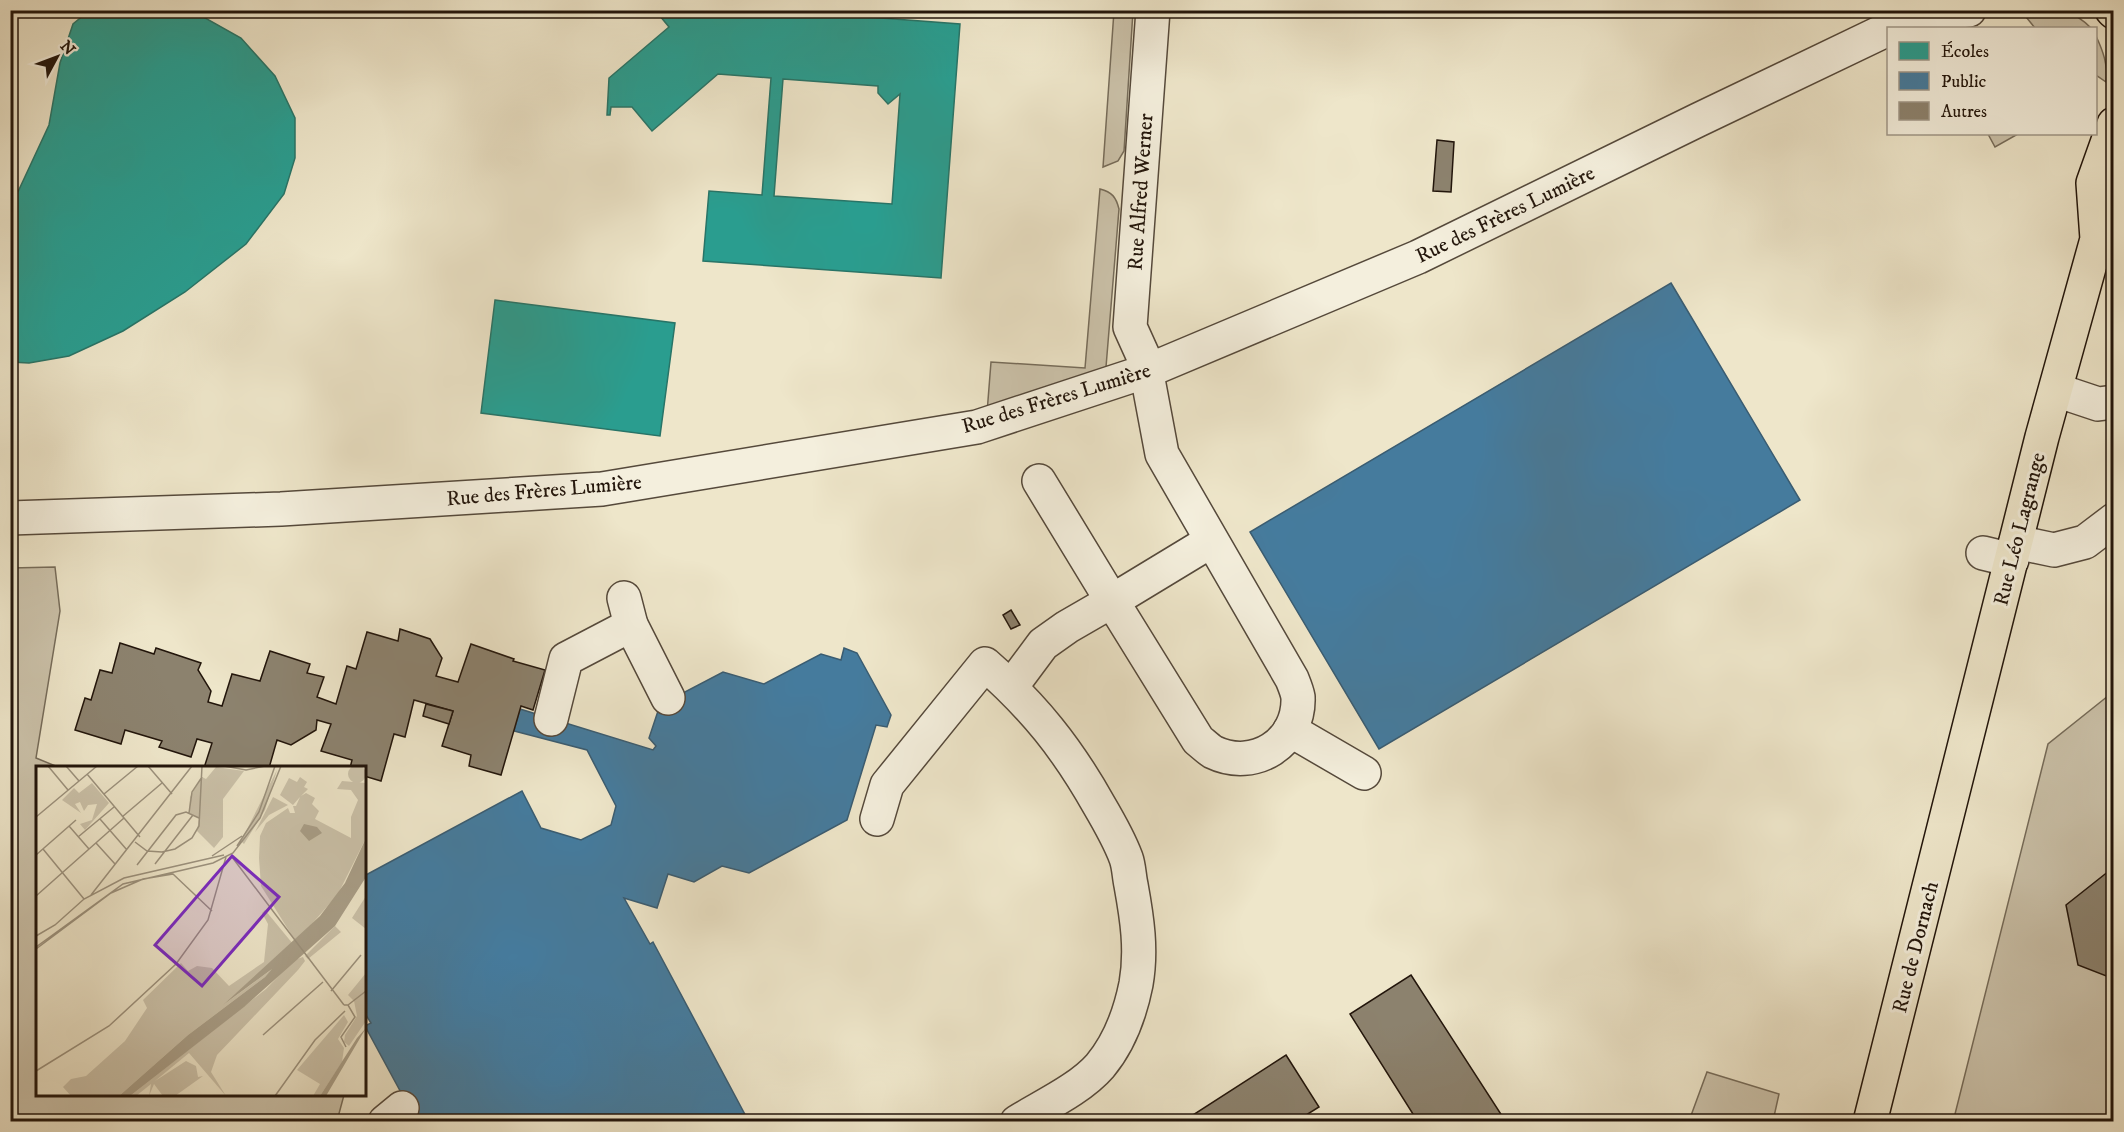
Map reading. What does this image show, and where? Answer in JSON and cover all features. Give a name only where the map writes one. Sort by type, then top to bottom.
[{"type":"main road","points":[[2105,229],[2093,183],[2114,124]]},
{"type":"main road","name":"Rue Léo Lagrange","points":[[1959,772],[2004,552],[2056,390],[2084,287],[2105,229]]},
{"type":"main road","name":"Rue de Dornach","points":[[1870,1122],[1959,772]]},
{"type":"street","name":"Rue Alfred Werner","points":[[1153,10],[1130,327],[1144,358],[1162,454],[1292,679],[1298,695],[1296,715],[1290,730]]},
{"type":"street","name":"Rue des Frères Lumière","points":[[1894,27],[1930,12],[1969,10]]},
{"type":"street","name":"Rue des Frères Lumière","points":[[10,518],[281,509],[602,489],[977,427],[1147,371],[1418,257],[1887,30]]},
{"type":"street","points":[[2056,390],[2098,404],[2114,402]]},
{"type":"street","points":[[1039,481],[1198,740],[1212,751],[1233,758],[1253,757],[1271,750],[1283,741],[1290,730],[1364,773]]},
{"type":"street","points":[[2004,552],[2054,550],[2085,542],[2114,520]]},
{"type":"street","points":[[1011,687],[1043,644],[1067,627],[1211,541]]},
{"type":"street","points":[[551,719],[566,659],[627,611],[668,698]]},
{"type":"street","points":[[877,819],[887,785],[985,664],[1039,715],[1078,766],[1109,821],[1126,858],[1136,914],[1140,960],[1132,1006],[1118,1040],[1099,1067],[1077,1085],[1017,1122]]},
{"type":"shaded area","points":[[2050,10],[2064,12],[2084,21],[2090,27],[2034,27],[2025,12]]},
{"type":"shaded area","points":[[1114,11],[1133,11],[1124,151],[1118,161],[1103,167]]},
{"type":"shaded area","points":[[2097,38],[2104,58],[2106,82],[2097,76]]},
{"type":"shaded area","points":[[1989,135],[2016,135],[1995,147]]},
{"type":"shaded area","points":[[1100,189],[1113,196],[1119,209],[1106,367],[1093,382],[987,413],[991,362],[1085,368]]},
{"type":"shaded area","points":[[55,567],[60,611],[36,758],[56,766],[36,766],[36,1096],[344,1096],[337,1121],[11,1121],[11,568]]},
{"type":"shaded area","points":[[2113,692],[2113,1121],[1953,1122],[2048,744]]},
{"type":"shaded area","points":[[1707,1072],[1779,1094],[1773,1121],[1689,1121]]},
{"type":"building: Écoles","points":[[90,10],[191,10],[241,38],[275,76],[295,118],[295,158],[284,194],[246,244],[185,292],[123,331],[69,356],[29,363],[10,362],[10,209],[49,125],[60,63],[73,24]]},
{"type":"building: Écoles","points":[[655,10],[775,10],[960,24],[941,278],[703,261],[709,191],[762,195],[771,78],[718,74],[652,131],[632,107],[611,107],[610,115],[607,115],[609,78],[669,27]],"holes":[[[783,79],[878,86],[878,93],[888,104],[900,94],[892,204],[774,196]]]},
{"type":"building: Écoles","points":[[495,300],[675,323],[660,436],[481,413]]},
{"type":"building: Public","points":[[1671,283],[1800,500],[1379,749],[1250,532]]},
{"type":"building: Public","points":[[844,648],[857,653],[891,715],[887,727],[876,725],[847,820],[749,873],[722,866],[694,882],[668,874],[657,908],[624,898],[650,944],[653,942],[749,1122],[417,1122],[366,1028],[371,1023],[366,1015],[366,875],[522,791],[541,828],[581,840],[611,825],[616,806],[587,750],[514,731],[520,709],[653,750],[656,746],[649,738],[660,705],[723,672],[764,684],[821,654],[841,660]]},
{"type":"building: Autres","points":[[1437,140],[1454,142],[1451,192],[1433,191]]},
{"type":"building: Autres","points":[[1011,610],[1020,625],[1011,629],[1003,615]]},
{"type":"building: Autres","points":[[400,629],[430,639],[442,658],[436,676],[458,682],[471,644],[514,659],[513,661],[545,670],[533,710],[521,706],[501,775],[469,766],[471,755],[442,746],[453,711],[414,700],[405,737],[394,734],[381,781],[366,777],[366,766],[350,766],[352,760],[321,751],[331,724],[317,720],[316,730],[291,745],[277,740],[270,766],[205,766],[212,743],[197,739],[191,757],[159,747],[162,741],[125,730],[121,744],[75,730],[85,698],[91,700],[100,670],[112,673],[120,643],[154,654],[156,648],[201,663],[198,670],[211,691],[208,702],[222,706],[232,674],[260,681],[270,651],[310,664],[307,673],[324,677],[317,697],[336,704],[347,666],[356,669],[367,632],[398,641]]},
{"type":"building: Autres","points":[[426,704],[453,711],[449,724],[423,716]]},
{"type":"building: Autres","points":[[2114,867],[2114,979],[2078,965],[2066,905]]},
{"type":"building: Autres","points":[[1411,975],[1506,1122],[1418,1122],[1350,1014]]},
{"type":"building: Autres","points":[[1286,1055],[1319,1107],[1295,1122],[1182,1122]]}]
